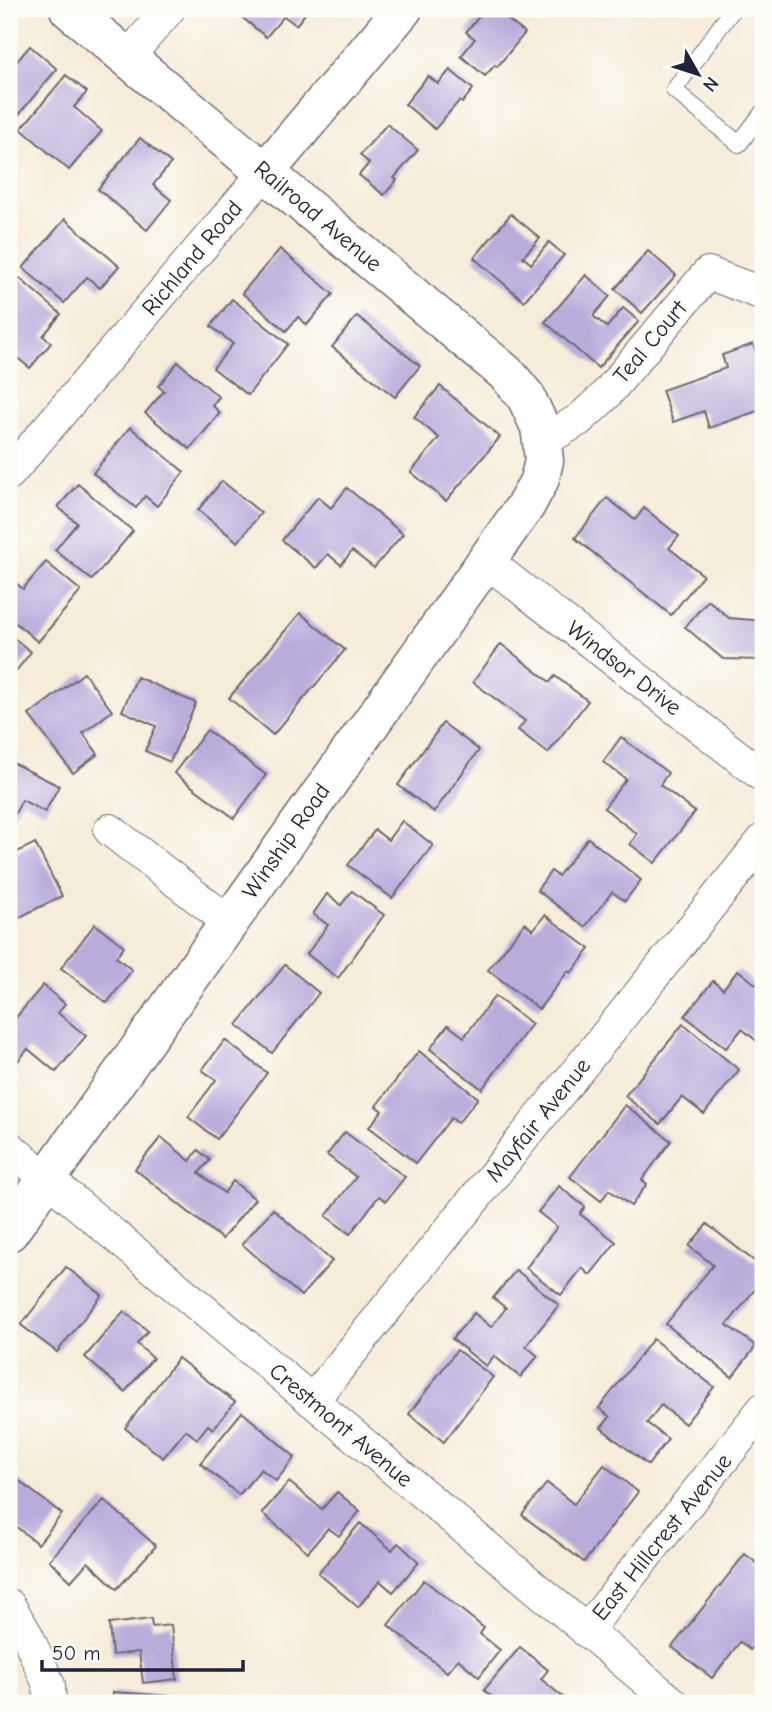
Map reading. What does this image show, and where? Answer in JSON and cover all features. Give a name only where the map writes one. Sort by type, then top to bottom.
[{"type":"street","name":"Railroad Avenue","points":[[69,9],[508,375],[526,397],[540,427],[542,442]]},
{"type":"street","points":[[128,57],[169,9]]},
{"type":"street","name":"Richland Road","points":[[9,474],[403,9]]},
{"type":"street","name":"Teal Court","points":[[542,442],[580,419],[604,397],[708,273],[763,294]]},
{"type":"street","name":"Winship Road","points":[[9,1232],[526,505],[539,481],[544,461],[542,442]]},
{"type":"street","name":"Windsor Drive","points":[[486,561],[763,776]]},
{"type":"street","points":[[110,830],[229,922]]},
{"type":"street","name":"Mayfair Avenue","points":[[312,1401],[763,840]]},
{"type":"street","name":"Crestmont Avenue","points":[[9,1147],[673,1703]]},
{"type":"street","name":"East Hillcrest Avenue","points":[[586,1631],[763,1409]]},
{"type":"street","points":[[9,1605],[28,1637],[49,1685],[50,1703]]},
{"type":"lane","points":[[733,9],[674,90],[739,144],[763,112]]},
{"type":"building","points":[[242,9],[309,9],[296,25],[284,16],[266,37],[238,14]]},
{"type":"building","points":[[485,9],[494,9],[525,33],[497,67],[495,65],[485,76],[461,56],[475,39],[466,32]]},
{"type":"building","points":[[30,46],[57,69],[9,126],[9,64],[12,67]]},
{"type":"building","points":[[450,70],[473,89],[435,129],[405,104],[428,76],[438,84]]},
{"type":"building","points":[[66,75],[87,92],[74,107],[102,131],[69,170],[21,129]]},
{"type":"building","points":[[387,124],[418,150],[394,178],[397,180],[384,195],[359,175],[369,163],[360,155]]},
{"type":"building","points":[[140,138],[171,163],[153,185],[171,200],[147,230],[98,189]]},
{"type":"building","points":[[511,214],[540,238],[523,257],[531,264],[549,242],[564,255],[524,301],[474,258]]},
{"type":"building","points":[[65,219],[119,266],[100,288],[87,277],[64,303],[23,268]]},
{"type":"building","points":[[280,249],[333,294],[307,325],[298,317],[286,331],[242,293]]},
{"type":"building","points":[[648,251],[676,275],[642,313],[615,289]]},
{"type":"building","points":[[586,275],[610,296],[593,316],[607,327],[623,308],[639,321],[598,368],[545,322]]},
{"type":"building","points":[[17,276],[61,314],[43,336],[51,343],[30,368],[9,351],[9,285]]},
{"type":"building","points":[[232,299],[288,344],[248,395],[213,368],[233,344],[211,326]]},
{"type":"building","points":[[357,316],[420,366],[395,397],[332,347]]},
{"type":"building","points":[[753,344],[763,370],[763,394],[760,395],[763,409],[709,428],[704,411],[673,422],[662,390],[726,368],[722,355]]},
{"type":"building","points":[[178,362],[219,397],[212,405],[220,413],[190,449],[145,413],[164,391],[158,386]]},
{"type":"building","points":[[440,386],[500,437],[446,501],[411,472],[439,438],[414,417]]},
{"type":"building","points":[[130,427],[184,472],[157,506],[145,496],[136,508],[93,473]]},
{"type":"building","points":[[222,481],[261,513],[238,542],[198,510]]},
{"type":"building","points":[[78,484],[133,531],[92,580],[55,550],[77,523],[58,507]]},
{"type":"building","points":[[347,488],[403,534],[374,568],[352,551],[341,565],[328,554],[316,568],[282,540],[318,497],[331,508]]},
{"type":"building","points":[[607,498],[635,520],[644,508],[679,536],[669,548],[703,575],[671,615],[575,538]]},
{"type":"building","points":[[46,562],[81,591],[38,642],[9,617],[9,577],[23,589]]},
{"type":"building","points":[[708,600],[729,618],[763,621],[763,660],[723,659],[685,627]]},
{"type":"building","points":[[300,613],[345,650],[273,735],[229,698]]},
{"type":"building","points":[[9,634],[31,652],[9,680]]},
{"type":"building","points":[[501,644],[550,682],[555,676],[588,701],[548,753],[518,730],[525,721],[473,682]]},
{"type":"building","points":[[84,673],[112,711],[83,733],[98,754],[73,773],[29,715]]},
{"type":"building","points":[[137,677],[196,703],[170,762],[145,751],[156,726],[122,711]]},
{"type":"building","points":[[443,723],[479,750],[434,812],[398,785]]},
{"type":"building","points":[[207,730],[266,775],[234,818],[174,773]]},
{"type":"building","points":[[621,737],[668,773],[660,785],[695,812],[655,863],[630,844],[637,834],[604,808],[626,779],[603,762]]},
{"type":"building","points":[[9,761],[59,786],[45,812],[22,800],[9,825]]},
{"type":"building","points":[[402,821],[433,845],[392,898],[348,865],[375,830],[388,840]]},
{"type":"building","points":[[588,838],[641,880],[625,901],[612,892],[585,927],[537,890],[551,871],[558,876]]},
{"type":"building","points":[[35,843],[62,896],[16,919],[9,904],[9,856]]},
{"type":"building","points":[[352,891],[384,915],[338,978],[307,954],[328,925],[313,914],[327,894],[341,905]]},
{"type":"building","points":[[545,915],[590,949],[571,973],[568,971],[539,1009],[488,970],[525,923],[533,930]]},
{"type":"building","points":[[95,924],[124,946],[116,957],[132,970],[107,1003],[61,968]]},
{"type":"building","points":[[285,965],[319,993],[272,1053],[237,1025]]},
{"type":"building","points":[[738,970],[763,990],[763,1046],[742,1029],[726,1048],[685,1016],[713,981],[723,989]]},
{"type":"building","points":[[43,985],[65,1004],[58,1013],[86,1036],[56,1072],[28,1049],[12,1068],[9,1066],[9,1026]]},
{"type":"building","points":[[495,996],[532,1024],[482,1089],[430,1049],[448,1025],[464,1037]]},
{"type":"building","points":[[683,1024],[739,1070],[704,1114],[682,1097],[660,1124],[625,1096]]},
{"type":"building","points":[[225,1040],[267,1073],[217,1139],[188,1117],[216,1080],[202,1070]]},
{"type":"building","points":[[419,1051],[478,1098],[458,1123],[451,1118],[416,1163],[369,1127],[382,1111],[376,1106]]},
{"type":"building","points":[[625,1105],[671,1141],[642,1180],[647,1184],[631,1206],[609,1190],[601,1201],[570,1177]]},
{"type":"building","points":[[345,1132],[405,1177],[386,1201],[379,1196],[350,1234],[326,1216],[356,1177],[327,1155]]},
{"type":"building","points":[[161,1137],[190,1161],[198,1150],[210,1160],[199,1173],[224,1193],[233,1181],[255,1199],[222,1239],[135,1169]]},
{"type":"building","points":[[559,1186],[585,1207],[580,1214],[616,1242],[590,1275],[582,1268],[561,1295],[526,1268],[557,1227],[538,1212]]},
{"type":"building","points":[[273,1209],[332,1261],[301,1296],[242,1244]]},
{"type":"building","points":[[707,1224],[763,1268],[763,1279],[727,1325],[756,1346],[732,1377],[666,1324],[713,1265],[689,1246]]},
{"type":"building","points":[[66,1267],[102,1295],[57,1352],[21,1325]]},
{"type":"building","points":[[516,1270],[559,1305],[526,1346],[538,1356],[520,1377],[494,1356],[486,1366],[452,1339],[474,1313],[491,1327],[506,1308],[493,1298]]},
{"type":"building","points":[[124,1311],[148,1331],[137,1344],[153,1358],[125,1392],[85,1357]]},
{"type":"building","points":[[653,1339],[714,1387],[685,1424],[661,1405],[647,1423],[668,1439],[648,1465],[601,1428],[610,1417],[599,1408]]},
{"type":"building","points":[[457,1350],[493,1377],[444,1442],[409,1414]]},
{"type":"building","points":[[178,1358],[235,1402],[213,1429],[208,1425],[197,1439],[186,1430],[163,1458],[125,1428]]},
{"type":"building","points":[[242,1412],[295,1457],[276,1481],[261,1469],[239,1495],[200,1463]]},
{"type":"building","points":[[604,1465],[638,1492],[584,1562],[522,1515],[547,1483],[574,1504]]},
{"type":"building","points":[[14,1477],[62,1514],[38,1544],[9,1521],[9,1484]]},
{"type":"building","points":[[289,1482],[322,1509],[337,1492],[360,1511],[339,1536],[328,1528],[308,1552],[262,1513]]},
{"type":"building","points":[[104,1500],[156,1546],[117,1589],[88,1562],[71,1581],[49,1560]]},
{"type":"building","points":[[360,1523],[392,1550],[398,1543],[419,1562],[393,1592],[380,1581],[358,1607],[318,1573]]},
{"type":"building","points":[[745,1554],[763,1568],[763,1632],[750,1650],[740,1642],[712,1678],[672,1647]]},
{"type":"building","points":[[424,1580],[484,1628],[480,1634],[500,1650],[479,1677],[458,1659],[447,1672],[388,1625]]},
{"type":"building","points":[[151,1619],[152,1627],[171,1625],[177,1679],[143,1683],[139,1652],[112,1655],[109,1624]]},
{"type":"building","points":[[520,1647],[548,1670],[541,1679],[570,1703],[500,1703],[484,1690]]},
{"type":"building","points":[[113,1692],[186,1697],[186,1703],[112,1703]]}]
